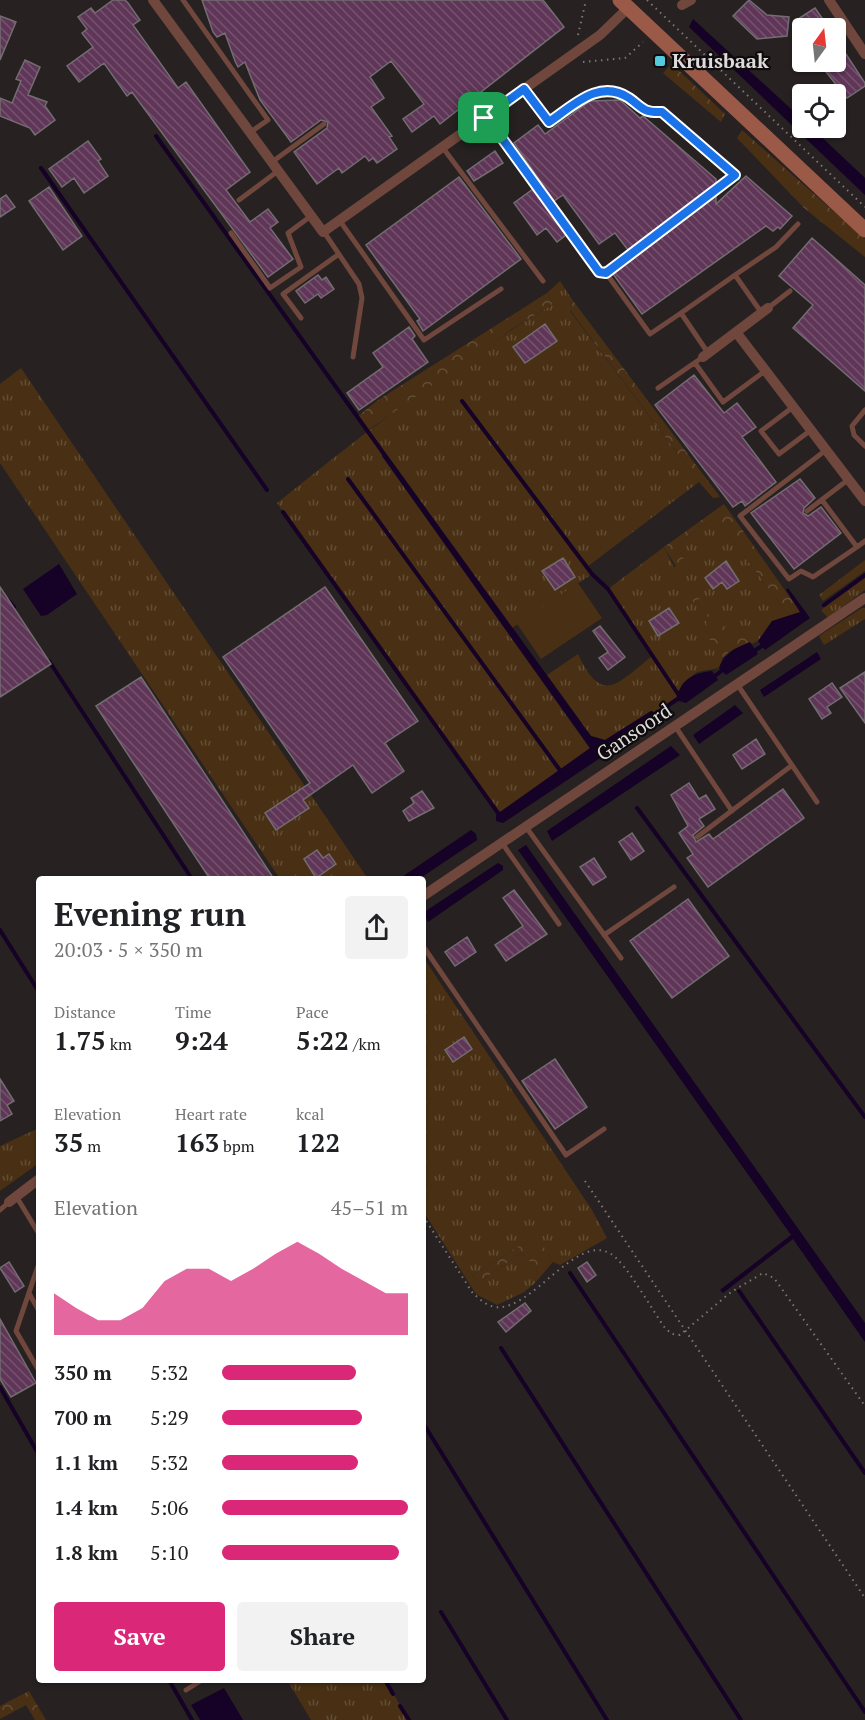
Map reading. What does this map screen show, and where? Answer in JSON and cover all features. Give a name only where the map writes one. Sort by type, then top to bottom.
[{"type":"main road","points":[[624,4],[865,230]]},
{"type":"street","points":[[154,0],[252,131],[275,167],[323,232],[600,35],[624,4]]},
{"type":"street","points":[[828,0],[865,54]]},
{"type":"street","points":[[702,357],[765,310]]},
{"type":"street","points":[[736,332],[826,450],[863,493]]},
{"type":"street","name":"Gansoord","points":[[426,894],[865,598]]},
{"type":"street","points":[[13,1199],[36,1181]]},
{"type":"lane","points":[[183,0],[268,120],[252,131]]},
{"type":"lane","points":[[484,118],[496,135],[501,137],[599,272],[606,273],[735,175],[662,112],[647,113],[619,92],[608,89],[595,91],[549,122],[524,89]]},
{"type":"lane","points":[[239,200],[324,124]]},
{"type":"lane","points":[[443,148],[543,282]]},
{"type":"lane","points":[[231,233],[270,288],[301,267],[288,233],[311,216]]},
{"type":"lane","points":[[340,220],[424,340],[501,289]]},
{"type":"lane","points":[[606,273],[650,334],[776,247],[798,224]]},
{"type":"lane","points":[[323,232],[359,284],[362,298],[354,357]]},
{"type":"lane","points":[[301,318],[284,294],[339,254]]},
{"type":"lane","points":[[735,275],[765,310],[790,291]]},
{"type":"lane","points":[[681,313],[723,402],[765,371]]},
{"type":"lane","points":[[658,388],[702,357]]},
{"type":"lane","points":[[793,407],[761,431],[779,454],[811,430]]},
{"type":"lane","points":[[865,410],[852,426],[854,435],[865,446]]},
{"type":"lane","points":[[826,450],[740,516],[789,579],[801,571],[813,577],[865,541]]},
{"type":"lane","points":[[807,511],[849,479]]},
{"type":"lane","points":[[822,500],[857,547]]},
{"type":"lane","points":[[737,684],[817,802]]},
{"type":"lane","points":[[675,726],[732,811]]},
{"type":"lane","points":[[697,837],[791,766]]},
{"type":"lane","points":[[526,827],[621,958]]},
{"type":"lane","points":[[502,843],[559,924]]},
{"type":"lane","points":[[604,935],[674,887]]},
{"type":"lane","points":[[426,950],[566,1155],[604,1129]]},
{"type":"lane","points":[[0,1210],[13,1199],[36,1230]]},
{"type":"lane","points":[[36,1272],[16,1331],[36,1366]]},
{"type":"lane","points":[[29,1293],[36,1306]]},
{"type":"lane","points":[[186,1690],[197,1683]]},
{"type":"path","points":[[586,0],[579,33],[563,61],[597,63],[625,58],[666,19]]},
{"type":"path","points":[[647,0],[865,207]]},
{"type":"path","points":[[585,1181],[865,1598]]},
{"type":"path","points":[[426,1221],[472,1292],[482,1302],[495,1307],[517,1301],[572,1261],[597,1249],[605,1251],[618,1260],[665,1328],[672,1334],[680,1335],[731,1292],[763,1273],[774,1278],[865,1407]]},
{"type":"green space","points":[[672,64],[725,114],[721,122],[663,73]]},
{"type":"green space","points":[[742,130],[865,239],[865,257],[804,208],[737,138]]},
{"type":"green space","points":[[560,281],[571,298],[570,311],[699,482],[587,567],[592,574],[512,628],[386,453],[382,456],[590,749],[498,813],[431,723],[277,503],[412,399],[481,350],[553,304],[547,293]]},
{"type":"green space","points":[[547,293],[553,304],[512,329],[367,431],[357,417],[378,400]]},
{"type":"green space","points":[[571,298],[720,497],[713,498],[699,482],[570,310]]},
{"type":"green space","points":[[21,368],[366,876],[278,876],[0,463],[0,384]]},
{"type":"green space","points":[[724,504],[801,613],[790,617],[715,517],[677,545],[685,562],[685,581],[664,547]]},
{"type":"green space","points":[[715,517],[790,617],[778,619],[759,640],[723,657],[719,668],[697,672],[682,684],[676,700],[657,713],[651,711],[605,740],[591,736],[547,675],[578,654],[595,680],[602,685],[610,685],[628,676],[651,657],[608,589],[664,547],[674,567],[685,562],[677,545]]},
{"type":"green space","points":[[865,560],[865,571],[823,601],[819,595]]},
{"type":"green space","points":[[865,578],[865,590],[828,618],[821,610]]},
{"type":"green space","points":[[578,583],[602,618],[541,659],[517,624]]},
{"type":"green space","points":[[696,594],[710,617],[750,642],[729,651],[723,657],[719,656],[707,635],[706,621],[690,597]]},
{"type":"green space","points":[[865,608],[865,619],[824,645],[819,636]]},
{"type":"green space","points":[[426,961],[592,1210],[607,1238],[560,1265],[553,1262],[538,1238],[519,1246],[472,1276],[478,1283],[521,1253],[537,1269],[535,1283],[524,1292],[497,1305],[476,1294],[426,1216]]},
{"type":"green space","points":[[36,1129],[36,1165],[0,1191],[0,1146]]},
{"type":"green space","points":[[538,1237],[553,1262],[535,1283],[537,1269],[521,1253],[478,1283],[472,1276],[519,1246]]},
{"type":"green space","points":[[289,1683],[387,1683],[409,1720],[311,1720]]},
{"type":"green space","points":[[29,1691],[46,1720],[35,1720],[26,1705],[0,1719],[0,1706]]},
{"type":"shaded area","points":[[693,19],[792,110],[792,125],[689,27]]},
{"type":"shaded area","points":[[805,138],[823,138],[865,178],[865,195]]},
{"type":"shaded area","points":[[385,452],[591,736],[605,740],[651,711],[657,713],[660,718],[503,823],[496,821],[496,815],[590,748],[382,456]]},
{"type":"shaded area","points":[[59,564],[77,594],[47,615],[41,616],[23,589]]},
{"type":"shaded area","points":[[788,588],[810,618],[765,650],[758,641],[772,621],[800,612],[786,590]]},
{"type":"shaded area","points":[[750,642],[758,654],[726,675],[719,668],[725,658],[735,649]]},
{"type":"shaded area","points":[[817,652],[821,659],[764,697],[760,690]]},
{"type":"shaded area","points":[[712,671],[718,680],[686,703],[676,700],[681,687],[688,679]]},
{"type":"shaded area","points":[[735,705],[743,713],[699,744],[693,735]]},
{"type":"shaded area","points":[[671,746],[680,755],[552,841],[547,831]]},
{"type":"shaded area","points":[[471,830],[476,834],[477,840],[423,876],[403,876]]},
{"type":"shaded area","points":[[526,845],[865,1323],[865,1342],[793,1239],[723,1293],[720,1290],[791,1235],[518,850]]},
{"type":"shaded area","points":[[498,863],[503,866],[503,870],[428,922],[426,911]]},
{"type":"shaded area","points":[[224,1688],[243,1720],[200,1720],[191,1705]]},
{"type":"building","points":[[113,0],[125,0],[128,3],[140,20],[133,25],[178,88],[186,82],[250,172],[226,190],[250,222],[268,209],[278,222],[270,228],[293,259],[268,277],[132,92],[127,96],[104,63],[79,82],[67,66],[93,47],[82,33],[87,29],[78,17],[91,8],[95,13]]},
{"type":"building","points":[[202,0],[543,0],[564,27],[440,124],[434,116],[412,132],[403,119],[424,104],[391,61],[370,77],[384,98],[371,107],[392,136],[389,137],[397,149],[377,163],[373,158],[369,161],[365,156],[342,173],[339,168],[317,184],[294,152],[327,128],[328,122],[321,120],[291,142],[260,100],[245,62],[238,67],[225,33],[217,37],[213,32]]},
{"type":"building","points":[[749,0],[767,15],[789,17],[787,36],[757,39],[733,16]]},
{"type":"building","points":[[815,8],[822,18],[800,18]]},
{"type":"building","points":[[0,16],[16,22],[0,60]]},
{"type":"building","points":[[846,54],[865,86],[847,98],[846,84],[836,84],[826,72],[846,72]]},
{"type":"building","points":[[25,60],[40,67],[28,95],[47,102],[45,106],[55,120],[35,135],[30,128],[0,116],[0,98],[12,103],[21,81],[16,79]]},
{"type":"building","points":[[620,100],[640,118],[643,116],[716,179],[716,183],[628,250],[615,233],[599,244],[563,195],[554,201],[514,143],[538,125],[545,134],[590,101]]},
{"type":"building","points":[[88,141],[101,159],[98,161],[108,176],[84,193],[74,178],[62,187],[49,169]]},
{"type":"building","points":[[495,151],[503,163],[474,181],[467,171]]},
{"type":"building","points":[[746,176],[792,216],[780,229],[778,227],[773,231],[766,226],[642,314],[613,274],[716,196],[716,204]]},
{"type":"building","points":[[459,177],[521,259],[423,331],[417,321],[420,319],[366,245]]},
{"type":"building","points":[[49,187],[82,236],[63,250],[29,201]]},
{"type":"building","points":[[533,189],[566,235],[557,242],[546,228],[537,235],[514,203]]},
{"type":"building","points":[[6,195],[15,207],[0,217],[0,199]]},
{"type":"building","points":[[812,238],[865,285],[865,391],[793,328],[813,305],[779,276]]},
{"type":"building","points":[[318,275],[322,280],[326,277],[334,289],[321,298],[318,294],[305,303],[296,291]]},
{"type":"building","points":[[545,324],[557,341],[525,363],[513,347]]},
{"type":"building","points":[[409,327],[415,336],[412,339],[428,362],[359,410],[347,393],[383,367],[373,353]]},
{"type":"building","points":[[694,375],[724,413],[737,403],[756,427],[742,437],[776,482],[745,506],[742,501],[733,507],[655,405]]},
{"type":"building","points":[[800,479],[815,498],[804,508],[803,513],[808,516],[821,507],[841,533],[794,569],[751,513]]},
{"type":"building","points":[[563,558],[575,577],[555,590],[542,571]]},
{"type":"building","points":[[726,561],[739,581],[727,589],[722,582],[713,589],[705,578]]},
{"type":"building","points":[[0,587],[51,664],[0,697]]},
{"type":"building","points":[[325,587],[418,721],[385,743],[404,771],[372,793],[353,765],[303,800],[309,808],[276,830],[265,813],[310,783],[223,657]]},
{"type":"building","points":[[669,608],[679,623],[658,636],[649,621]]},
{"type":"building","points":[[600,626],[625,657],[608,670],[599,658],[608,652],[593,631]]},
{"type":"building","points":[[865,672],[865,723],[840,688]]},
{"type":"building","points":[[141,677],[272,876],[208,876],[96,706]]},
{"type":"building","points":[[832,683],[842,697],[827,707],[831,713],[822,719],[809,699]]},
{"type":"building","points":[[756,739],[765,754],[742,769],[733,755]]},
{"type":"building","points":[[689,783],[699,799],[706,795],[715,809],[699,819],[704,826],[693,835],[696,842],[709,834],[713,839],[783,789],[804,818],[708,887],[687,858],[693,854],[679,833],[688,826],[671,795]]},
{"type":"building","points":[[422,791],[434,808],[409,821],[403,811],[414,803],[411,798]]},
{"type":"building","points":[[632,833],[644,851],[631,860],[619,842]]},
{"type":"building","points":[[317,850],[323,858],[329,854],[336,864],[319,876],[315,876],[304,859]]},
{"type":"building","points":[[594,858],[606,877],[593,885],[580,867]]},
{"type":"building","points":[[514,890],[547,934],[506,961],[495,945],[523,926],[503,898]]},
{"type":"building","points":[[688,899],[729,956],[672,998],[630,941]]},
{"type":"building","points":[[467,937],[476,952],[455,966],[445,952]]},
{"type":"building","points":[[464,1037],[472,1049],[453,1062],[445,1050]]},
{"type":"building","points":[[555,1059],[587,1107],[555,1129],[522,1081]]},
{"type":"building","points":[[0,1079],[14,1101],[7,1105],[12,1114],[0,1121]]},
{"type":"building","points":[[9,1262],[24,1286],[15,1292],[0,1268]]},
{"type":"building","points":[[587,1262],[596,1275],[587,1282],[578,1268]]},
{"type":"building","points":[[525,1303],[531,1311],[506,1332],[498,1322]]},
{"type":"building","points":[[0,1319],[36,1383],[11,1397],[0,1379]]},
{"type":"waterway","points":[[156,136],[384,454]]},
{"type":"waterway","points":[[41,168],[267,490]]},
{"type":"waterway","points":[[462,401],[592,574],[608,589],[680,697]]},
{"type":"waterway","points":[[348,479],[559,769]]},
{"type":"waterway","points":[[283,512],[498,813]]},
{"type":"waterway","points":[[824,605],[865,575]]},
{"type":"waterway","points":[[8,600],[14,607]]},
{"type":"waterway","points":[[751,653],[765,644]]},
{"type":"waterway","points":[[49,661],[190,876]]},
{"type":"waterway","points":[[711,679],[724,669]]},
{"type":"waterway","points":[[657,713],[679,698]]},
{"type":"waterway","points":[[637,808],[865,1117]]},
{"type":"waterway","points":[[0,930],[36,987]]},
{"type":"waterway","points":[[570,1273],[865,1712]]},
{"type":"waterway","points":[[739,1291],[865,1473]]},
{"type":"waterway","points":[[501,1348],[741,1720]]},
{"type":"waterway","points":[[0,1387],[36,1450]]},
{"type":"waterway","points":[[426,1428],[607,1720]]},
{"type":"waterway","points":[[441,1612],[507,1720]]},
{"type":"waterway","points":[[171,1683],[192,1720]]},
{"type":"waterway","points":[[387,1683],[393,1694]]},
{"type":"waterway","points":[[400,1706],[409,1720]]},
{"type":"place","name":"Kruisbaak","points":[[660,61]]},
{"type":"route","points":[[524,89],[549,122],[595,91],[608,89],[619,92],[647,113],[662,112],[735,175],[606,273],[599,272],[501,137],[496,135],[484,118],[524,89]]}]
